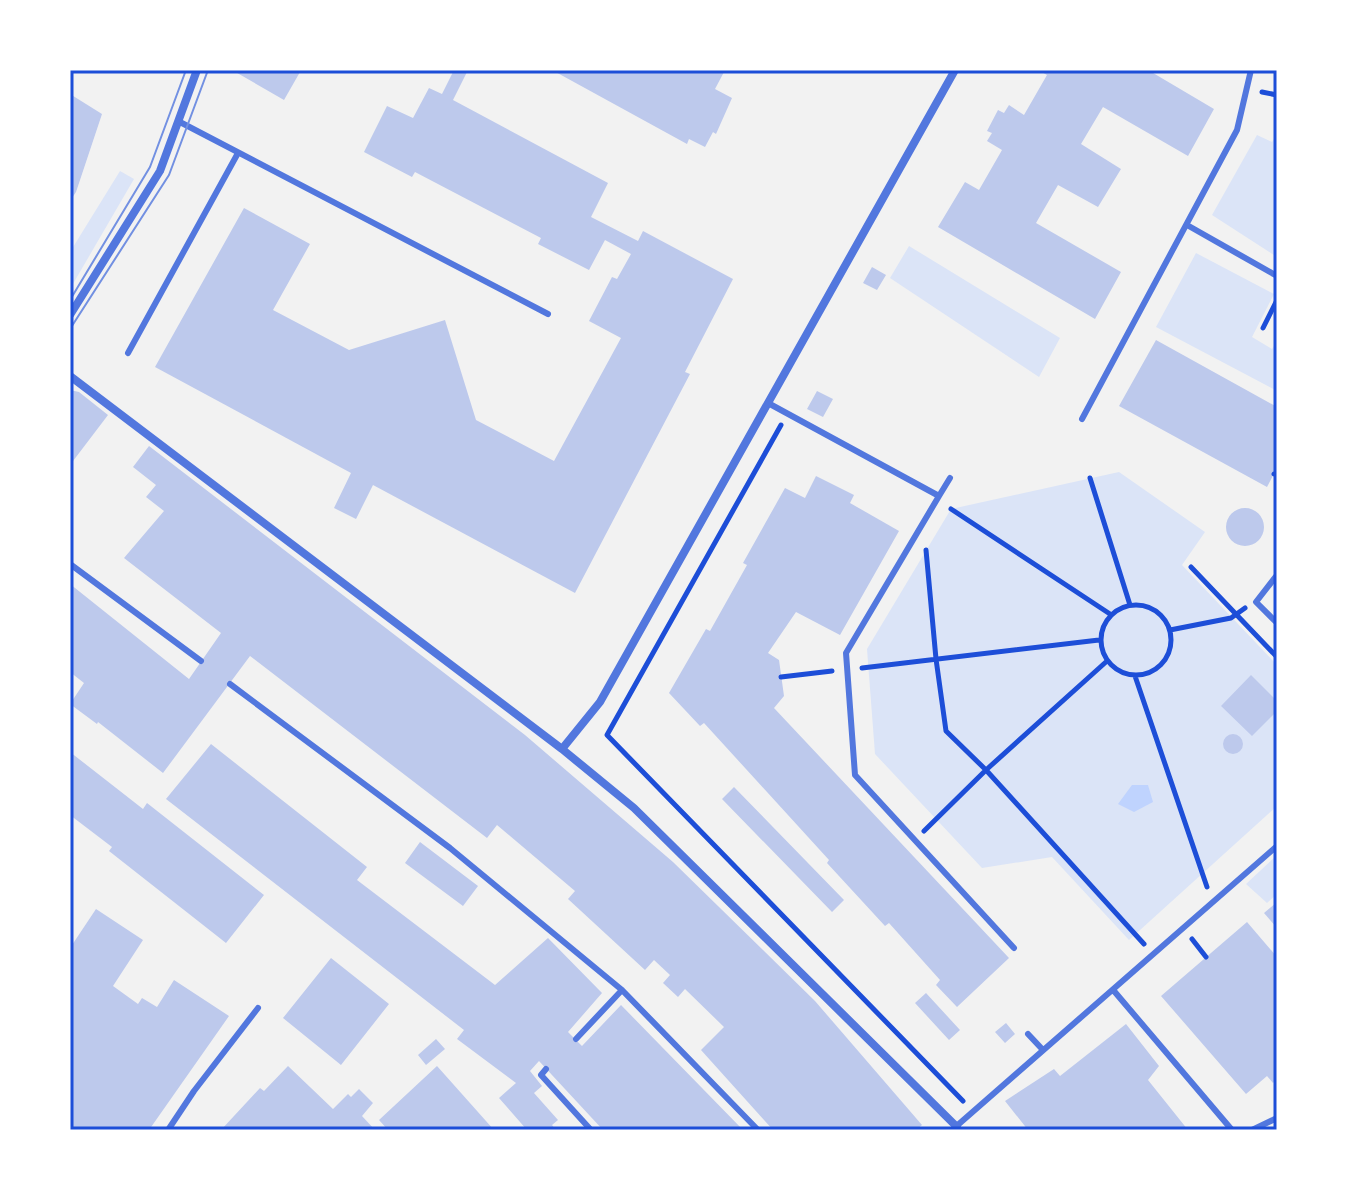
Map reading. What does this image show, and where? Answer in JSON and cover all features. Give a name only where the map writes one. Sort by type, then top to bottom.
[{"type":"street","points":[[70,315],[160,171],[197,70]]},
{"type":"street","points":[[562,749],[600,702],[955,70]]},
{"type":"street","points":[[70,376],[562,749],[634,808],[956,1129]]},
{"type":"lane","points":[[1082,419],[1237,130],[1251,70]]},
{"type":"lane","points":[[178,121],[548,314]]},
{"type":"lane","points":[[128,353],[238,153]]},
{"type":"lane","points":[[1187,225],[1277,276]]},
{"type":"lane","points":[[768,403],[939,496]]},
{"type":"lane","points":[[950,478],[846,653],[855,775],[1014,948]]},
{"type":"lane","points":[[70,564],[201,661]]},
{"type":"lane","points":[[1277,575],[1256,602],[1277,623]]},
{"type":"lane","points":[[230,684],[450,848],[622,990],[758,1130]]},
{"type":"lane","points":[[956,1129],[1277,846]]},
{"type":"lane","points":[[576,1039],[622,990]]},
{"type":"lane","points":[[1114,991],[1232,1130]]},
{"type":"lane","points":[[168,1130],[258,1008]]},
{"type":"lane","points":[[1028,1034],[1043,1050]]},
{"type":"lane","points":[[546,1069],[541,1075],[591,1130]]},
{"type":"lane","points":[[1252,1130],[1277,1118]]},
{"type":"path","points":[[1263,328],[1277,300]]},
{"type":"path","points":[[788,413],[607,735],[964,1102],[974,1093]]},
{"type":"path","points":[[1090,478],[1130,605]]},
{"type":"path","points":[[939,496],[951,509],[1110,614]]},
{"type":"path","points":[[913,540],[926,548],[946,731],[986,770],[1144,944]]},
{"type":"path","points":[[1191,567],[1277,657]]},
{"type":"path","points":[[1130,605],[1147,606],[1161,615],[1170,630],[1171,646],[1164,661],[1151,672],[1135,676],[1119,672],[1107,661],[1099,640],[1110,614],[1130,605]]},
{"type":"path","points":[[1170,630],[1231,618]]},
{"type":"path","points":[[868,667],[1099,640]]},
{"type":"path","points":[[936,819],[1107,661]]},
{"type":"path","points":[[781,677],[847,669]]},
{"type":"path","points":[[1135,676],[1207,888]]},
{"type":"shaded area","points":[[1277,134],[1277,257],[1212,215],[1257,135],[1272,142]]},
{"type":"shaded area","points":[[120,171],[134,179],[70,289],[70,252]]},
{"type":"shaded area","points":[[909,246],[1060,338],[1039,377],[890,278]]},
{"type":"shaded area","points":[[1196,253],[1274,294],[1252,337],[1272,349],[1277,341],[1277,391],[1156,327]]},
{"type":"shaded area","points":[[1119,472],[1205,532],[1182,565],[1277,665],[1277,806],[1129,940],[1052,857],[982,868],[875,754],[867,649],[951,509]]},
{"type":"shaded area","points":[[1277,855],[1277,894],[1267,903],[1246,884]]},
{"type":"water","points":[[1132,785],[1148,785],[1153,802],[1134,812],[1118,804]]},
{"type":"building","points":[[232,70],[296,70],[300,72],[284,100]]},
{"type":"building","points":[[454,70],[468,70],[453,100],[608,183],[591,217],[638,241],[643,231],[733,279],[685,372],[690,374],[575,593],[373,485],[356,519],[334,508],[351,473],[155,367],[244,208],[310,244],[273,310],[349,350],[445,320],[476,420],[554,461],[621,338],[589,321],[612,277],[617,279],[631,254],[605,240],[589,270],[538,244],[541,238],[415,172],[412,177],[364,152],[387,106],[413,118],[429,88],[442,94]]},
{"type":"building","points":[[552,70],[721,70],[724,72],[715,89],[732,98],[716,134],[713,132],[705,147],[689,139],[687,144]]},
{"type":"building","points":[[1038,70],[1148,70],[1214,109],[1188,156],[1103,107],[1081,144],[1121,169],[1098,207],[1058,185],[1036,223],[1121,272],[1095,319],[938,227],[965,182],[979,190],[1002,150],[987,141],[992,133],[987,131],[998,110],[1004,113],[1009,105],[1024,115],[1047,75]]},
{"type":"building","points":[[70,94],[102,114],[76,192],[70,201]]},
{"type":"building","points":[[872,267],[886,275],[877,290],[863,283]]},
{"type":"building","points":[[1156,340],[1277,407],[1277,468],[1267,487],[1119,406]]},
{"type":"building","points":[[70,390],[79,392],[108,415],[70,465]]},
{"type":"building","points":[[817,391],[833,399],[823,417],[807,409]]},
{"type":"building","points":[[149,446],[525,735],[673,862],[815,1001],[922,1125],[916,1130],[773,1130],[701,1050],[724,1027],[685,989],[678,997],[663,983],[670,975],[654,960],[645,970],[568,899],[575,891],[497,825],[487,838],[250,656],[163,773],[70,704],[84,683],[70,672],[70,584],[189,679],[221,633],[124,558],[164,511],[146,497],[156,485],[133,467]]},
{"type":"building","points":[[816,476],[854,495],[850,503],[899,531],[840,635],[796,612],[768,653],[779,660],[784,696],[774,708],[1009,958],[957,1007],[936,985],[940,980],[889,923],[885,926],[704,723],[700,726],[669,693],[706,629],[710,631],[785,488],[805,498]]},
{"type":"building","points":[[1245,508],[1258,514],[1264,527],[1258,540],[1245,546],[1232,540],[1226,527],[1232,514]]},
{"type":"building","points":[[1251,675],[1277,701],[1277,711],[1252,736],[1221,706]]},
{"type":"building","points":[[1233,734],[1240,737],[1243,744],[1240,751],[1233,754],[1226,751],[1223,744],[1226,737]]},
{"type":"building","points":[[211,744],[367,867],[357,880],[495,985],[548,938],[602,993],[568,1032],[582,1046],[621,1005],[743,1130],[603,1130],[539,1061],[530,1071],[542,1086],[534,1093],[558,1120],[552,1125],[556,1130],[527,1130],[499,1098],[516,1083],[457,1039],[464,1030],[166,799]]},
{"type":"building","points":[[70,752],[143,809],[147,803],[264,895],[226,943],[109,851],[112,847],[70,815]]},
{"type":"building","points":[[734,787],[844,900],[832,912],[722,799]]},
{"type":"building","points":[[420,842],[478,886],[463,906],[405,863]]},
{"type":"building","points":[[1277,902],[1277,928],[1264,913]]},
{"type":"building","points":[[96,909],[143,940],[113,986],[138,1004],[142,998],[157,1007],[174,980],[229,1016],[149,1130],[70,1130],[70,948]]},
{"type":"building","points":[[1247,922],[1277,957],[1277,1079],[1273,1083],[1267,1076],[1246,1094],[1161,996]]},
{"type":"building","points":[[331,958],[389,1004],[341,1065],[283,1018]]},
{"type":"building","points":[[926,993],[960,1030],[949,1040],[915,1003]]},
{"type":"building","points":[[1006,1023],[1015,1034],[1005,1043],[995,1032]]},
{"type":"building","points":[[1126,1024],[1159,1066],[1148,1080],[1188,1130],[1028,1130],[1005,1101],[1054,1069],[1060,1076]]},
{"type":"building","points":[[436,1039],[445,1049],[426,1065],[418,1055]]},
{"type":"building","points":[[288,1066],[333,1109],[348,1094],[351,1097],[359,1089],[373,1103],[362,1116],[375,1130],[221,1130],[260,1088],[264,1091]]},
{"type":"building","points":[[437,1066],[494,1130],[388,1130],[379,1120]]},
{"type":"tram line","points":[[70,300],[150,167],[186,70]]},
{"type":"tram line","points":[[70,329],[169,175],[208,70]]}]
